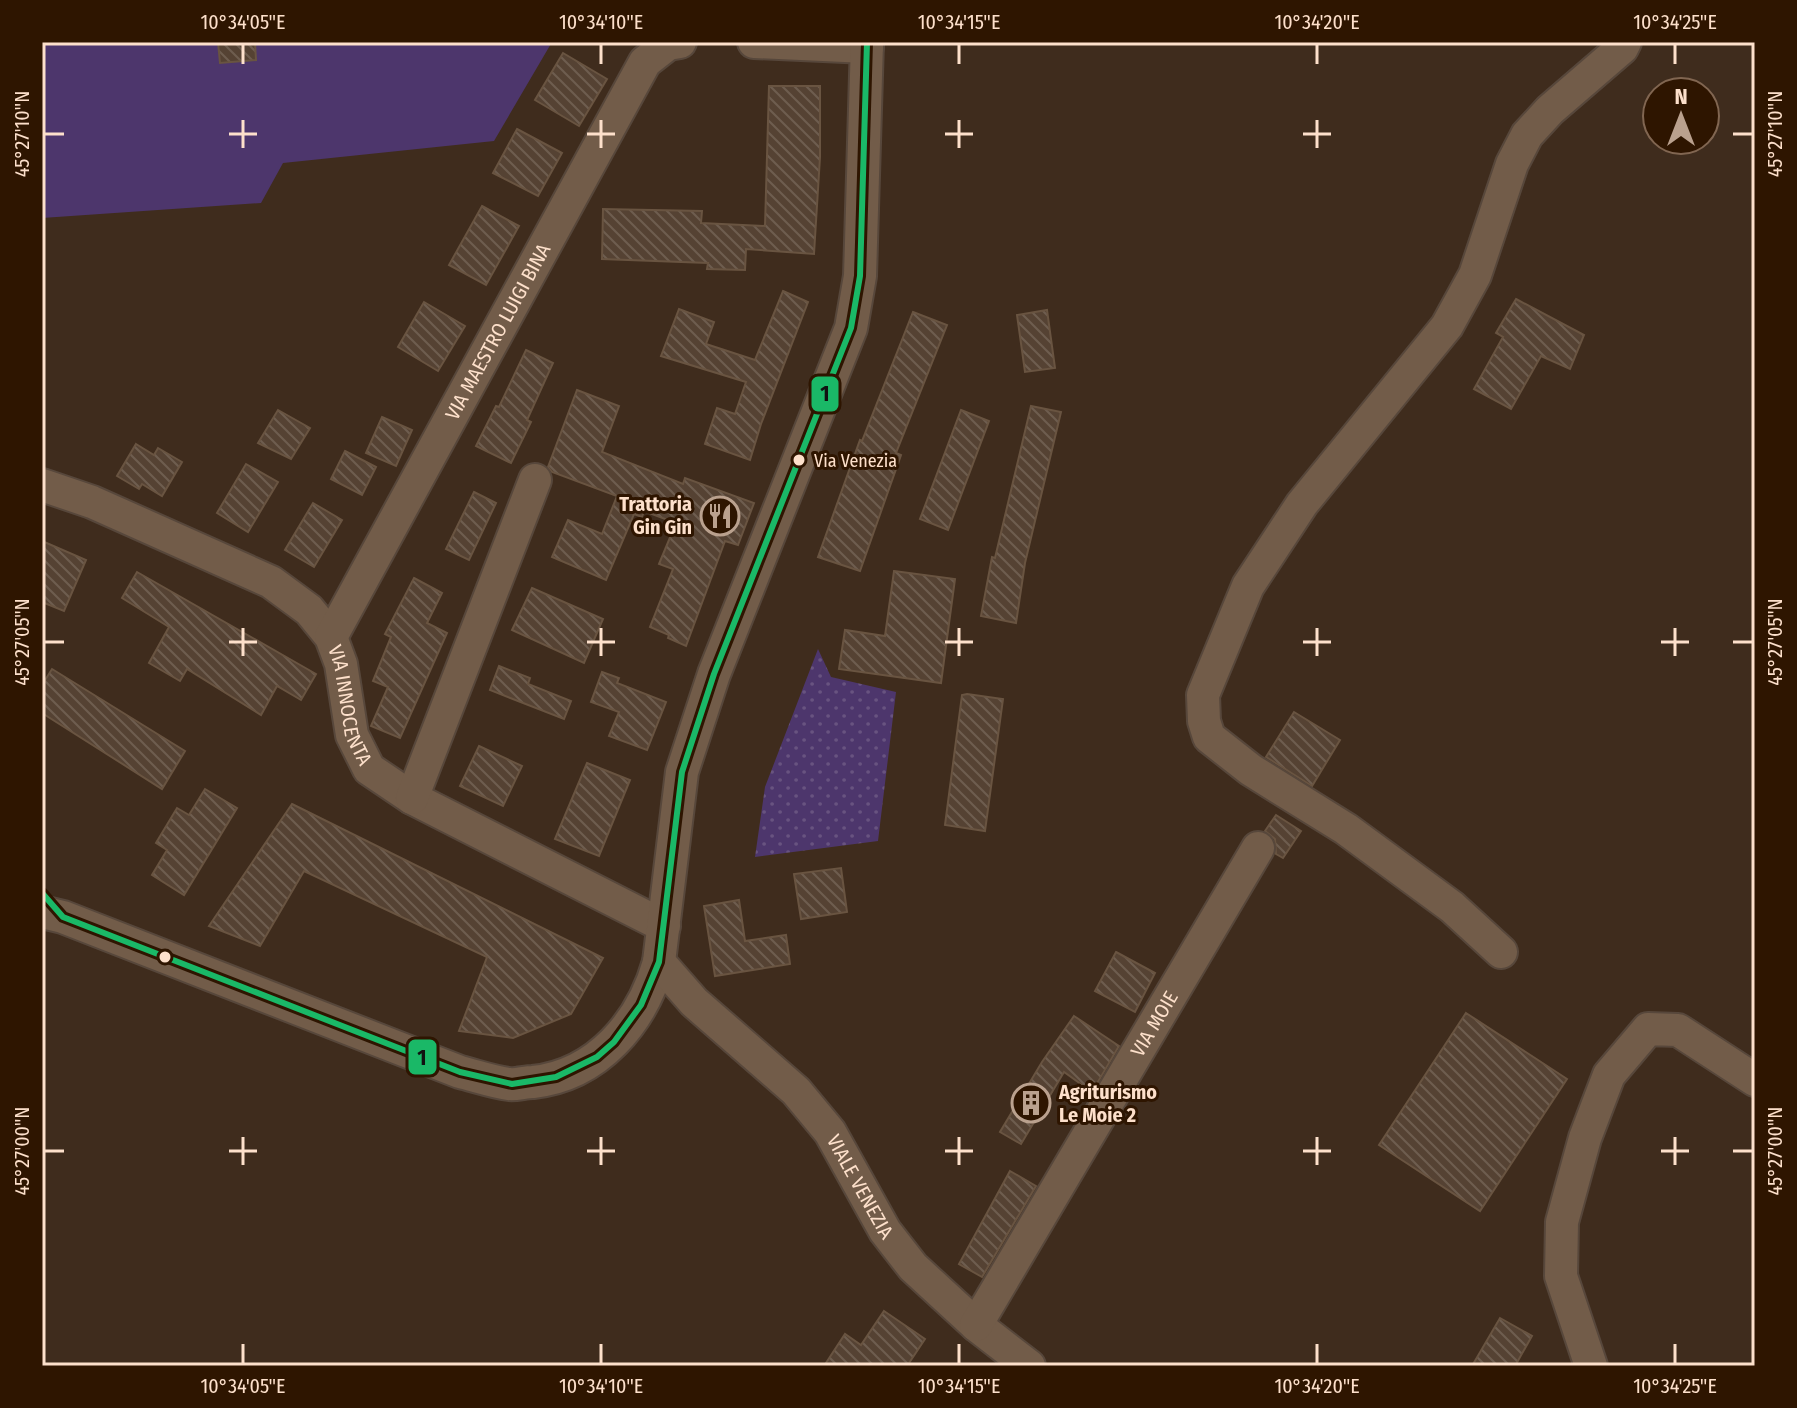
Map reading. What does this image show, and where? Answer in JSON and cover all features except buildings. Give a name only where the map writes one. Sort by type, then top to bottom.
[{"type":"street","name":"VIA MAESTRO LUIGI BINA","points":[[331,637],[645,62],[668,44],[680,42]]},
{"type":"street","points":[[49,907],[460,1072],[510,1084],[548,1080],[575,1072],[611,1046],[635,1019],[656,974],[682,772],[714,674],[851,328],[860,276],[867,44],[754,42]]},
{"type":"street","points":[[1501,952],[1452,907],[1346,829],[1251,770],[1209,737],[1204,721],[1203,695],[1248,586],[1302,504],[1447,326],[1475,275],[1512,164],[1527,135],[1625,42]]},
{"type":"street","points":[[412,798],[535,480]]},
{"type":"street","name":"VIA INNOCENTA","points":[[42,485],[92,502],[271,582],[309,610],[331,637],[341,664],[352,735],[369,769],[412,798],[664,926]]},
{"type":"street","name":"VIA MOIE","points":[[976,1325],[1258,848]]},
{"type":"street","name":"VIALE VENEZIA","points":[[656,974],[694,1002],[796,1091],[830,1132],[885,1231],[913,1267],[976,1325],[1029,1366]]},
{"type":"street","points":[[1591,1366],[1561,1276],[1562,1222],[1585,1138],[1609,1075],[1648,1029],[1678,1030],[1755,1080]]},
{"type":"shaded area","points":[[42,42],[552,42],[494,141],[283,163],[261,203],[42,218]]},
{"type":"shaded area","points":[[818,649],[831,677],[896,692],[878,841],[755,857],[765,787]]},
{"type":"transit line","name":"1","points":[[42,893],[63,917],[460,1072],[512,1084],[556,1077],[597,1057],[614,1042],[641,1005],[659,962],[682,772],[714,674],[851,328],[860,276],[867,42]]},
{"type":"place","name":"Via Venezia","points":[[799,460]]},
{"type":"place","name":"Trattoria Gin Gin","points":[[720,516]]},
{"type":"place","name":"Agriturismo Le Moie 2","points":[[1031,1103]]}]
